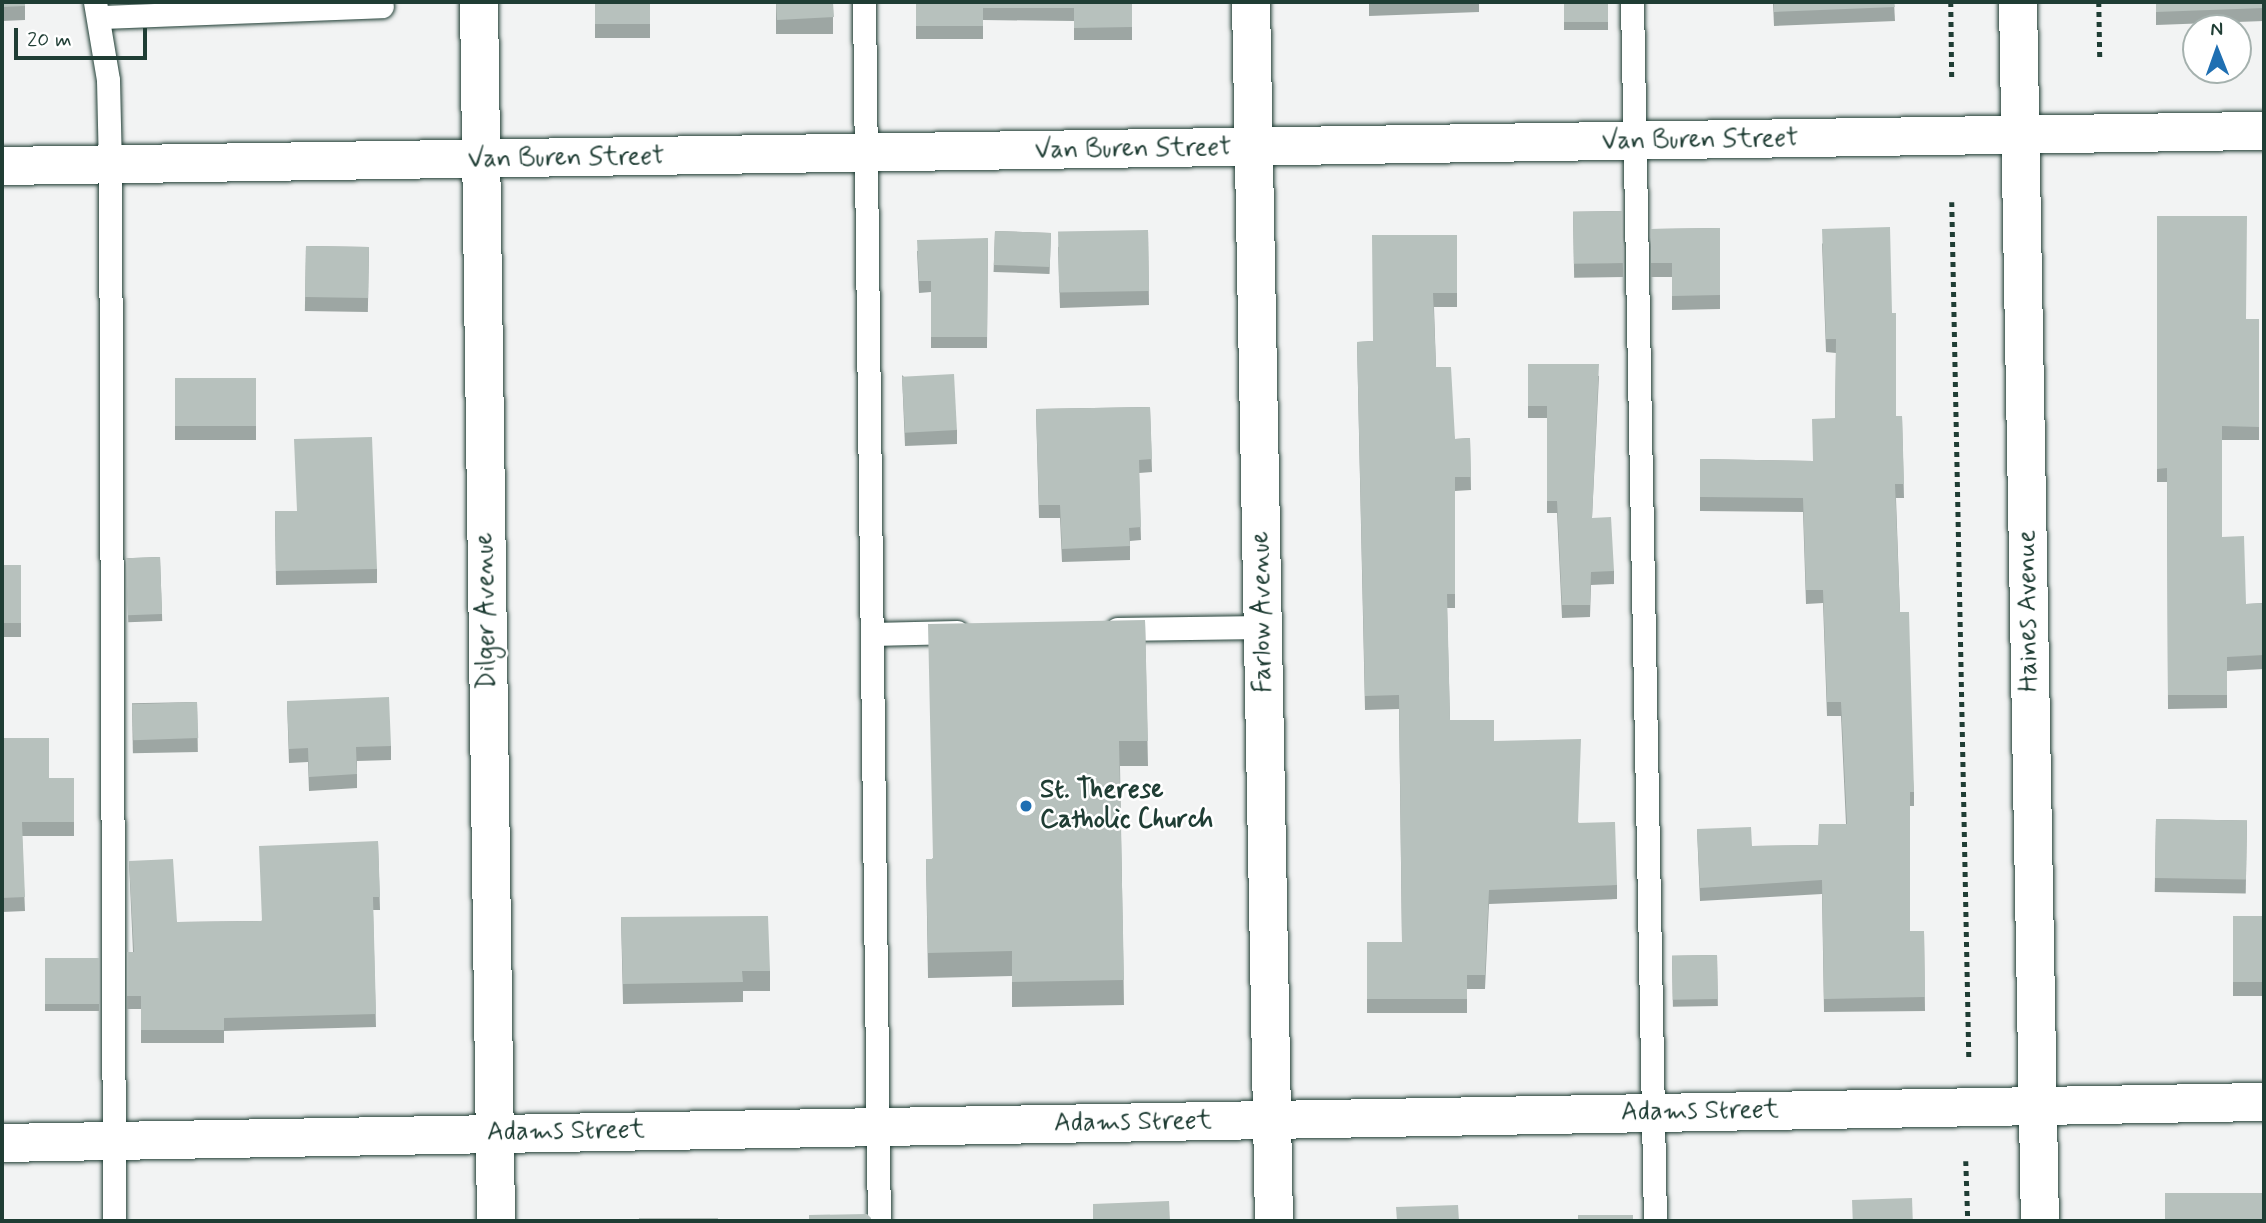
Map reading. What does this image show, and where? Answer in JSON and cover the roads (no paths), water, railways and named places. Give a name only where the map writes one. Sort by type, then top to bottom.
[{"type":"street","name":"Dilger Avenue","points":[[479,2],[495,1221]]},
{"type":"street","name":"Farlow Avenue","points":[[1251,2],[1274,1221]]},
{"type":"street","name":"Haines Avenue","points":[[2018,2],[2040,1221]]},
{"type":"street","name":"Van Buren Street","points":[[2,166],[2264,131]]},
{"type":"street","name":"Adams Street","points":[[2,1143],[2264,1102]]},
{"type":"lane","points":[[864,2],[868,154],[879,1221]]},
{"type":"lane","points":[[1632,2],[1655,1221]]},
{"type":"lane","points":[[114,1221],[110,165],[98,9],[382,6]]},
{"type":"lane","points":[[1092,630],[1263,627]]},
{"type":"lane","points":[[872,634],[982,632]]},
{"type":"place","name":"St. Therese Catholic Church","points":[[1026,806]]}]
